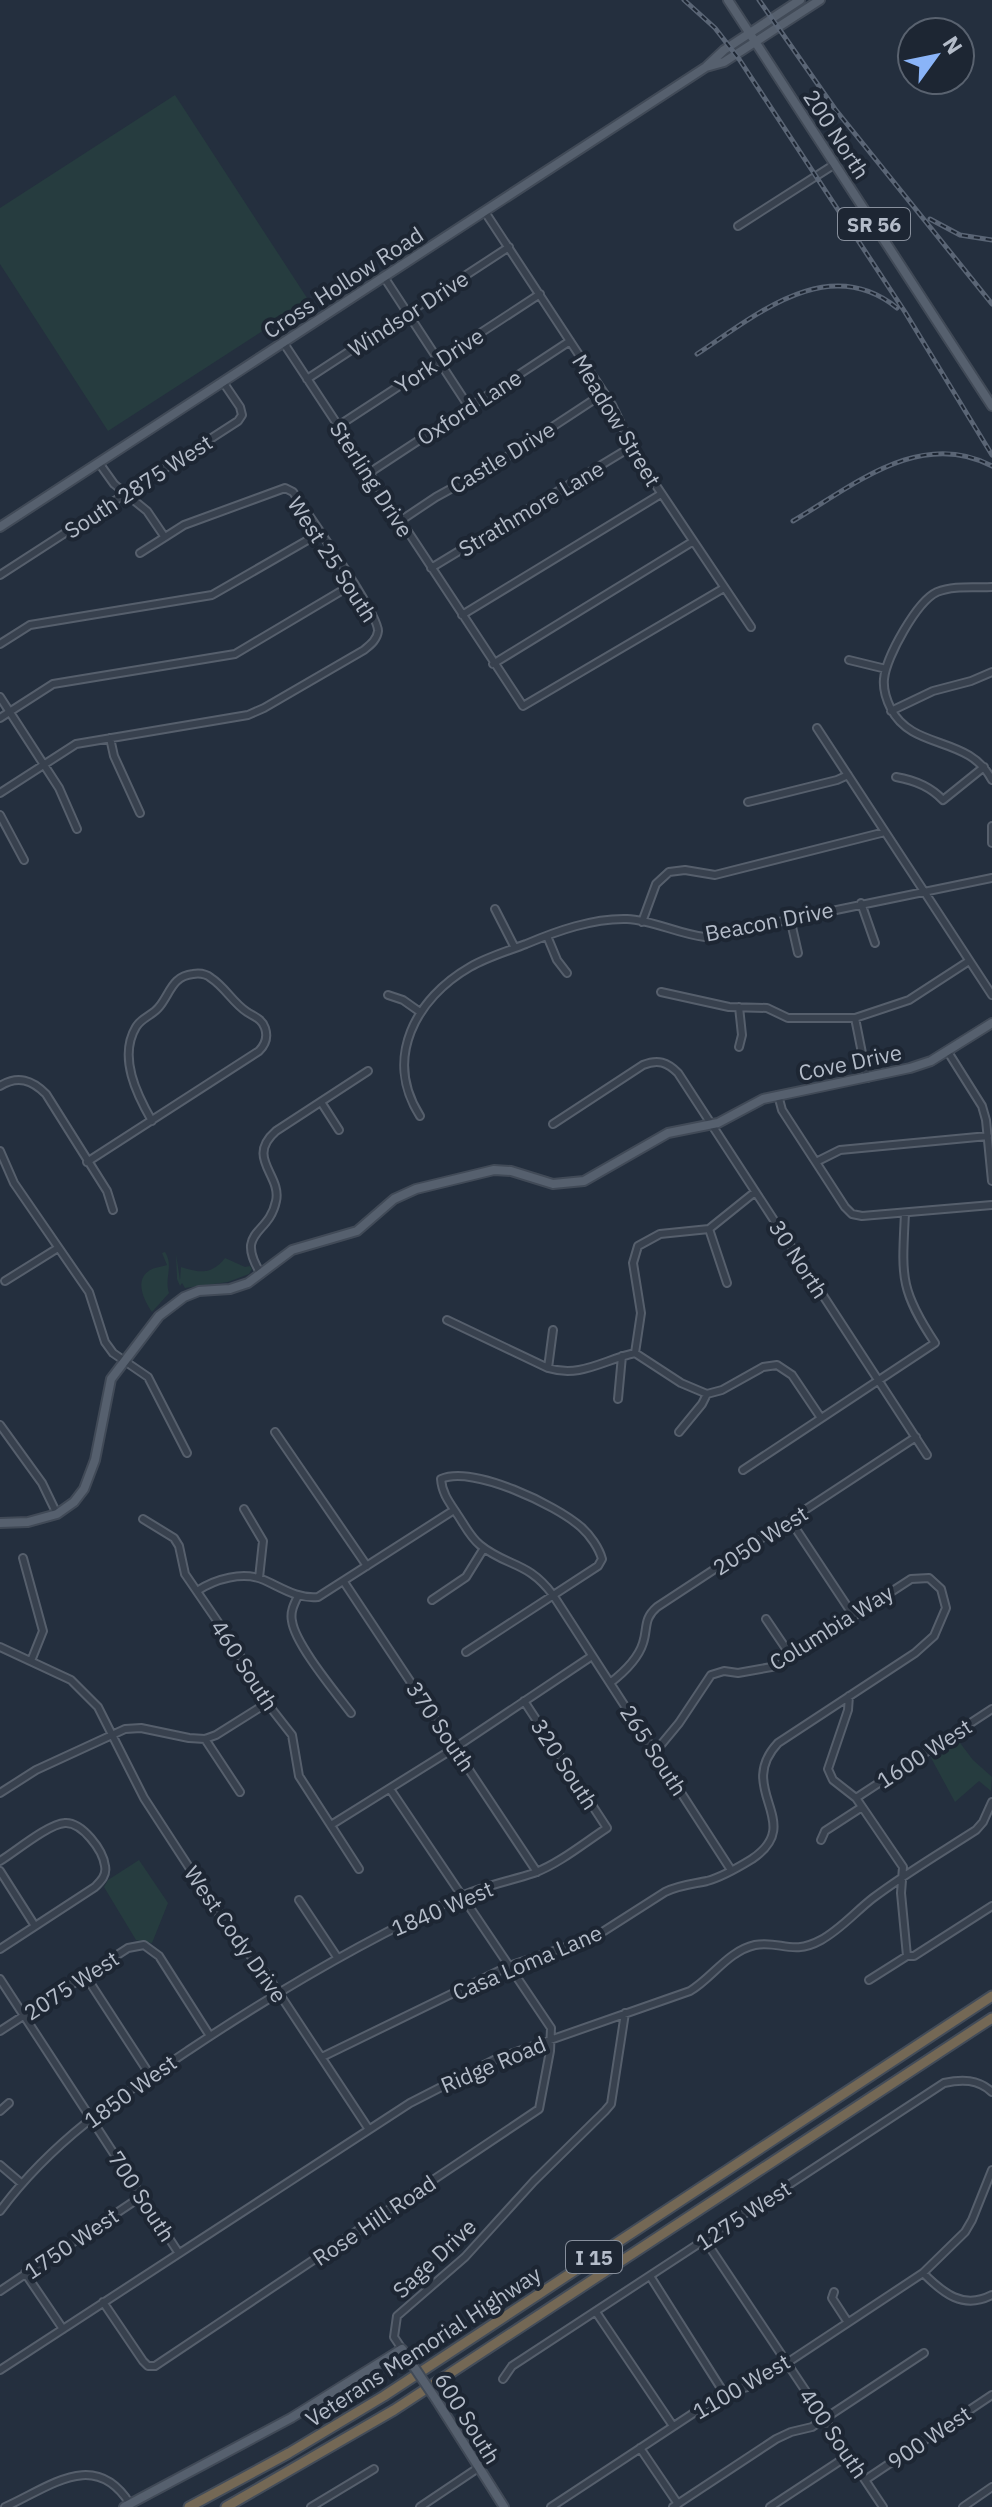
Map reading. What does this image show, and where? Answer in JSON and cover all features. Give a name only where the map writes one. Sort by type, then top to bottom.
[{"type":"highway","name":"Veterans Memorial Highway","points":[[189,2507],[289,2453],[384,2396],[992,1996]]},
{"type":"highway","name":"Veterans Memorial Highway","points":[[226,2507],[394,2410],[992,2018]]},
{"type":"main road","name":"SR 56","points":[[728,0],[755,42]]},
{"type":"main road","name":"Cross Hollow Road","points":[[0,527],[706,67],[749,33],[800,0]]},
{"type":"main road","name":"Cross Hollow Road","points":[[706,67],[724,62],[820,0]]},
{"type":"main road","name":"200 North","points":[[755,42],[992,406]]},
{"type":"main road","name":"Cove Drive","points":[[261,1274],[298,1247],[357,1231],[394,1199],[416,1189],[494,1170],[511,1171],[553,1184],[584,1181],[668,1133],[727,1120],[755,1103],[778,1095],[910,1068],[948,1052],[992,1023]]},
{"type":"main road","points":[[0,1523],[28,1522],[57,1514],[74,1502],[91,1475],[111,1379],[159,1316],[181,1298],[199,1291],[236,1288],[261,1274]]},
{"type":"main road","points":[[127,2506],[291,2418],[402,2349]]},
{"type":"main road","name":"600 South","points":[[402,2349],[504,2507]]},
{"type":"street","points":[[738,226],[835,164]]},
{"type":"street","name":"Meadow Street","points":[[485,212],[604,393],[631,447],[661,494],[751,627]]},
{"type":"street","name":"Windsor Drive","points":[[307,379],[509,247]]},
{"type":"street","points":[[384,277],[469,407]]},
{"type":"street","name":"York Drive","points":[[338,426],[540,294]]},
{"type":"street","name":"Oxford Lane","points":[[369,473],[570,341]]},
{"type":"street","name":"Sterling Drive","points":[[283,342],[493,664],[519,703],[525,707],[724,588]]},
{"type":"street","name":"South 2875 West","points":[[0,575],[238,421],[242,415],[240,407],[223,382]]},
{"type":"street","name":"Castle Drive","points":[[400,521],[496,464],[604,393]]},
{"type":"street","name":"Strathmore Lane","points":[[431,568],[631,447]]},
{"type":"street","points":[[99,463],[125,494],[147,511],[164,536],[140,553]]},
{"type":"street","name":"West 25 South","points":[[110,738],[248,715],[364,650],[374,642],[378,632],[377,621],[293,492],[285,488],[184,525],[164,536]]},
{"type":"street","points":[[462,615],[661,494]]},
{"type":"street","points":[[0,644],[30,625],[212,595],[320,533]]},
{"type":"street","points":[[493,664],[692,542]]},
{"type":"street","points":[[0,718],[53,684],[235,654],[353,584]]},
{"type":"street","points":[[992,587],[951,588],[928,597],[899,641],[886,669],[886,697],[891,711],[909,730],[968,753],[984,767],[992,780]]},
{"type":"street","points":[[849,660],[886,669]]},
{"type":"street","points":[[891,711],[933,691],[992,672]]},
{"type":"street","points":[[0,697],[59,788],[77,829]]},
{"type":"street","points":[[817,728],[992,995]]},
{"type":"street","points":[[0,793],[76,744],[110,738],[114,756],[140,813]]},
{"type":"street","points":[[896,777],[920,784],[943,800],[984,767]]},
{"type":"street","points":[[748,802],[848,775]]},
{"type":"street","points":[[0,815],[24,860]]},
{"type":"street","points":[[992,826],[992,843]]},
{"type":"street","points":[[642,922],[656,884],[669,872],[685,870],[715,875],[885,832]]},
{"type":"street","name":"Beacon Drive","points":[[420,1012],[464,971],[515,948],[572,928],[613,920],[642,922],[705,937],[992,878]]},
{"type":"street","points":[[861,903],[875,943]]},
{"type":"street","points":[[495,909],[515,948]]},
{"type":"street","points":[[790,918],[798,953]]},
{"type":"street","points":[[547,936],[557,960],[567,973]]},
{"type":"street","points":[[661,992],[739,1007],[767,1008],[788,1018],[855,1018],[909,1000],[969,961]]},
{"type":"street","points":[[87,1162],[152,1121],[259,1051],[265,1041],[266,1030],[262,1022],[203,974],[187,975],[175,982],[160,1006],[135,1029],[129,1047],[129,1062],[139,1098],[152,1121]]},
{"type":"street","points":[[388,995],[403,1000],[420,1012],[408,1035],[404,1077],[420,1116]]},
{"type":"street","points":[[739,1007],[742,1035],[739,1047]]},
{"type":"street","points":[[855,1018],[867,1078]]},
{"type":"street","points":[[948,1052],[975,1092],[986,1120],[992,1181]]},
{"type":"street","name":"30 North","points":[[553,1124],[643,1065],[660,1061],[670,1065],[927,1455]]},
{"type":"street","points":[[261,1274],[251,1257],[251,1246],[277,1198],[264,1161],[264,1147],[273,1133],[368,1071]]},
{"type":"street","points":[[0,1086],[20,1079],[35,1083],[46,1094],[107,1191],[113,1210]]},
{"type":"street","points":[[778,1095],[782,1110],[852,1214],[862,1216],[992,1205]]},
{"type":"street","points":[[321,1102],[339,1130]]},
{"type":"street","points":[[816,1162],[840,1150],[988,1136]]},
{"type":"street","points":[[0,1151],[14,1183],[89,1292],[105,1342],[124,1361],[148,1377],[187,1453]]},
{"type":"street","points":[[635,1353],[641,1313],[633,1263],[638,1246],[660,1234],[709,1229],[755,1192]]},
{"type":"street","points":[[743,1470],[935,1343],[915,1313],[906,1290],[903,1261],[905,1213]]},
{"type":"street","points":[[709,1229],[727,1283]]},
{"type":"street","points":[[5,1281],[58,1248]]},
{"type":"street","points":[[447,1320],[548,1368],[573,1372],[635,1353],[681,1383],[707,1394],[722,1390],[763,1367],[777,1365],[792,1375],[821,1418]]},
{"type":"street","points":[[548,1368],[553,1330]]},
{"type":"street","points":[[618,1399],[622,1356]]},
{"type":"street","points":[[679,1432],[707,1394]]},
{"type":"street","points":[[0,1425],[42,1483],[57,1514]]},
{"type":"street","points":[[275,1432],[367,1566]]},
{"type":"street","name":"2050 West","points":[[610,1683],[631,1662],[642,1645],[647,1618],[657,1607],[916,1437]]},
{"type":"street","points":[[432,1600],[466,1577],[484,1548],[442,1491],[441,1479],[451,1475],[500,1483],[570,1518],[584,1530],[600,1552],[602,1559],[598,1566],[466,1652]]},
{"type":"street","points":[[244,1509],[263,1541],[259,1578]]},
{"type":"street","points":[[197,1591],[217,1580],[259,1578],[298,1596],[318,1597],[454,1510]]},
{"type":"street","name":"460 South","points":[[143,1519],[174,1538],[182,1554],[185,1574],[235,1647],[267,1703],[292,1735],[299,1776],[359,1869]]},
{"type":"street","points":[[790,1520],[853,1615]]},
{"type":"street","name":"265 South","points":[[484,1548],[531,1571],[553,1595],[731,1870]]},
{"type":"street","points":[[23,1558],[43,1631],[31,1661]]},
{"type":"street","name":"Columbia Way","points":[[655,1752],[711,1675],[724,1671],[738,1673],[767,1669],[911,1579],[929,1578],[941,1589],[946,1608],[940,1627],[925,1645]]},
{"type":"street","name":"370 South","points":[[344,1582],[537,1872]]},
{"type":"street","points":[[298,1596],[292,1610],[292,1625],[351,1713]]},
{"type":"street","points":[[766,1619],[791,1656]]},
{"type":"street","name":"Casa Loma Lane","points":[[322,2057],[509,1966],[593,1938],[665,1892],[677,1886],[708,1881],[759,1854],[775,1828],[775,1819],[763,1787],[764,1763],[769,1753],[778,1743],[925,1645]]},
{"type":"street","name":"West Cody Drive","points":[[0,1647],[71,1680],[98,1707],[144,1798],[237,1941],[265,1972],[368,2128]]},
{"type":"street","points":[[331,1825],[456,1747],[592,1656]]},
{"type":"street","points":[[849,1696],[848,1710],[828,1769],[833,1780],[856,1798],[903,1867],[901,1893],[907,1956]]},
{"type":"street","name":"320 South","points":[[524,1701],[607,1828]]},
{"type":"street","points":[[0,1793],[36,1770],[125,1729],[141,1728],[205,1739],[267,1703]]},
{"type":"street","name":"1600 West","points":[[856,1798],[992,1709]]},
{"type":"street","points":[[205,1739],[240,1792]]},
{"type":"street","points":[[390,1789],[551,2028],[552,2039]]},
{"type":"street","name":"Ridge Road","points":[[0,2370],[368,2128],[449,2081],[496,2059],[690,1991],[715,1969],[755,1945],[797,1949],[822,1940],[873,1898],[976,1830],[992,1802]]},
{"type":"street","points":[[821,1840],[825,1831],[862,1807]]},
{"type":"street","points":[[0,1861],[64,1823],[75,1824],[84,1830],[106,1867],[105,1875],[95,1887],[0,1949]]},
{"type":"street","name":"1840 West","points":[[278,1991],[337,1957],[462,1895],[537,1872],[607,1828]]},
{"type":"street","points":[[0,1871],[35,1926]]},
{"type":"street","points":[[299,1900],[337,1957]]},
{"type":"street","points":[[869,1980],[907,1956],[914,1956],[992,1906]]},
{"type":"street","name":"2075 West","points":[[0,2031],[128,1948],[144,1945],[159,1956],[210,2036]]},
{"type":"street","points":[[85,1975],[150,2075]]},
{"type":"street","name":"700 South","points":[[0,1979],[178,2252]]},
{"type":"street","name":"1850 West","points":[[0,2211],[21,2183],[90,2117],[278,1991]]},
{"type":"street","name":"Sage Drive","points":[[402,2349],[394,2337],[397,2316],[465,2257],[534,2181],[611,2104],[625,2013]]},
{"type":"street","name":"Rose Hill Road","points":[[103,2302],[148,2366],[155,2366],[533,2114],[542,2102],[552,2039]]},
{"type":"street","name":"1275 West","points":[[503,2379],[512,2366],[944,2083],[957,2080],[977,2083],[992,2092]]},
{"type":"street","points":[[0,2111],[9,2103]]},
{"type":"street","points":[[0,2165],[21,2183]]},
{"type":"street","name":"1100 West","points":[[551,2507],[724,2393],[752,2386],[923,2273],[965,2232],[992,2170]]},
{"type":"street","name":"1750 West","points":[[0,2291],[142,2196]]},
{"type":"street","name":"400 South","points":[[705,2240],[880,2506]]},
{"type":"street","points":[[25,2273],[63,2329]]},
{"type":"street","points":[[923,2273],[947,2294],[962,2300],[974,2302],[992,2295]]},
{"type":"street","points":[[650,2276],[724,2393]]},
{"type":"street","points":[[834,2292],[832,2298],[847,2321]]},
{"type":"street","points":[[596,2312],[673,2426]]},
{"type":"street","points":[[640,2448],[677,2506],[776,2439],[812,2427],[924,2353]]},
{"type":"street","name":"900 West","points":[[865,2480],[992,2395]]},
{"type":"street","points":[[770,2507],[849,2455]]},
{"type":"street","points":[[420,2507],[478,2468]]},
{"type":"street","points":[[311,2507],[374,2469]]},
{"type":"street","points":[[5,2507],[78,2474],[94,2474],[112,2483],[127,2506]]},
{"type":"street","points":[[963,2507],[992,2487]]},
{"type":"green space","points":[[175,95],[309,301],[108,431],[0,264],[0,208]]},
{"type":"green space","points":[[165,1252],[169,1262],[169,1293],[152,1312],[145,1301],[142,1282],[148,1272],[167,1265],[162,1253]]},
{"type":"green space","points":[[176,1254],[180,1280],[181,1267],[194,1271],[210,1270],[225,1258],[252,1269],[249,1274],[228,1282],[185,1288],[182,1283],[180,1286],[177,1279]]},
{"type":"green space","points":[[957,1739],[973,1760],[992,1777],[991,1791],[979,1781],[955,1802],[930,1756]]},
{"type":"green space","points":[[139,1860],[168,1903],[152,1943],[136,1940],[104,1887],[108,1880]]},
{"type":"railway","points":[[684,0],[715,28],[739,59],[905,312],[992,455]]},
{"type":"railway","points":[[759,0],[835,109],[992,304]]},
{"type":"railway","points":[[930,219],[960,235],[992,240]]},
{"type":"railway","points":[[697,354],[768,308],[819,288],[845,286],[871,292],[897,308]]},
{"type":"railway","points":[[793,521],[863,478],[913,457],[939,454],[965,456],[992,466]]}]
